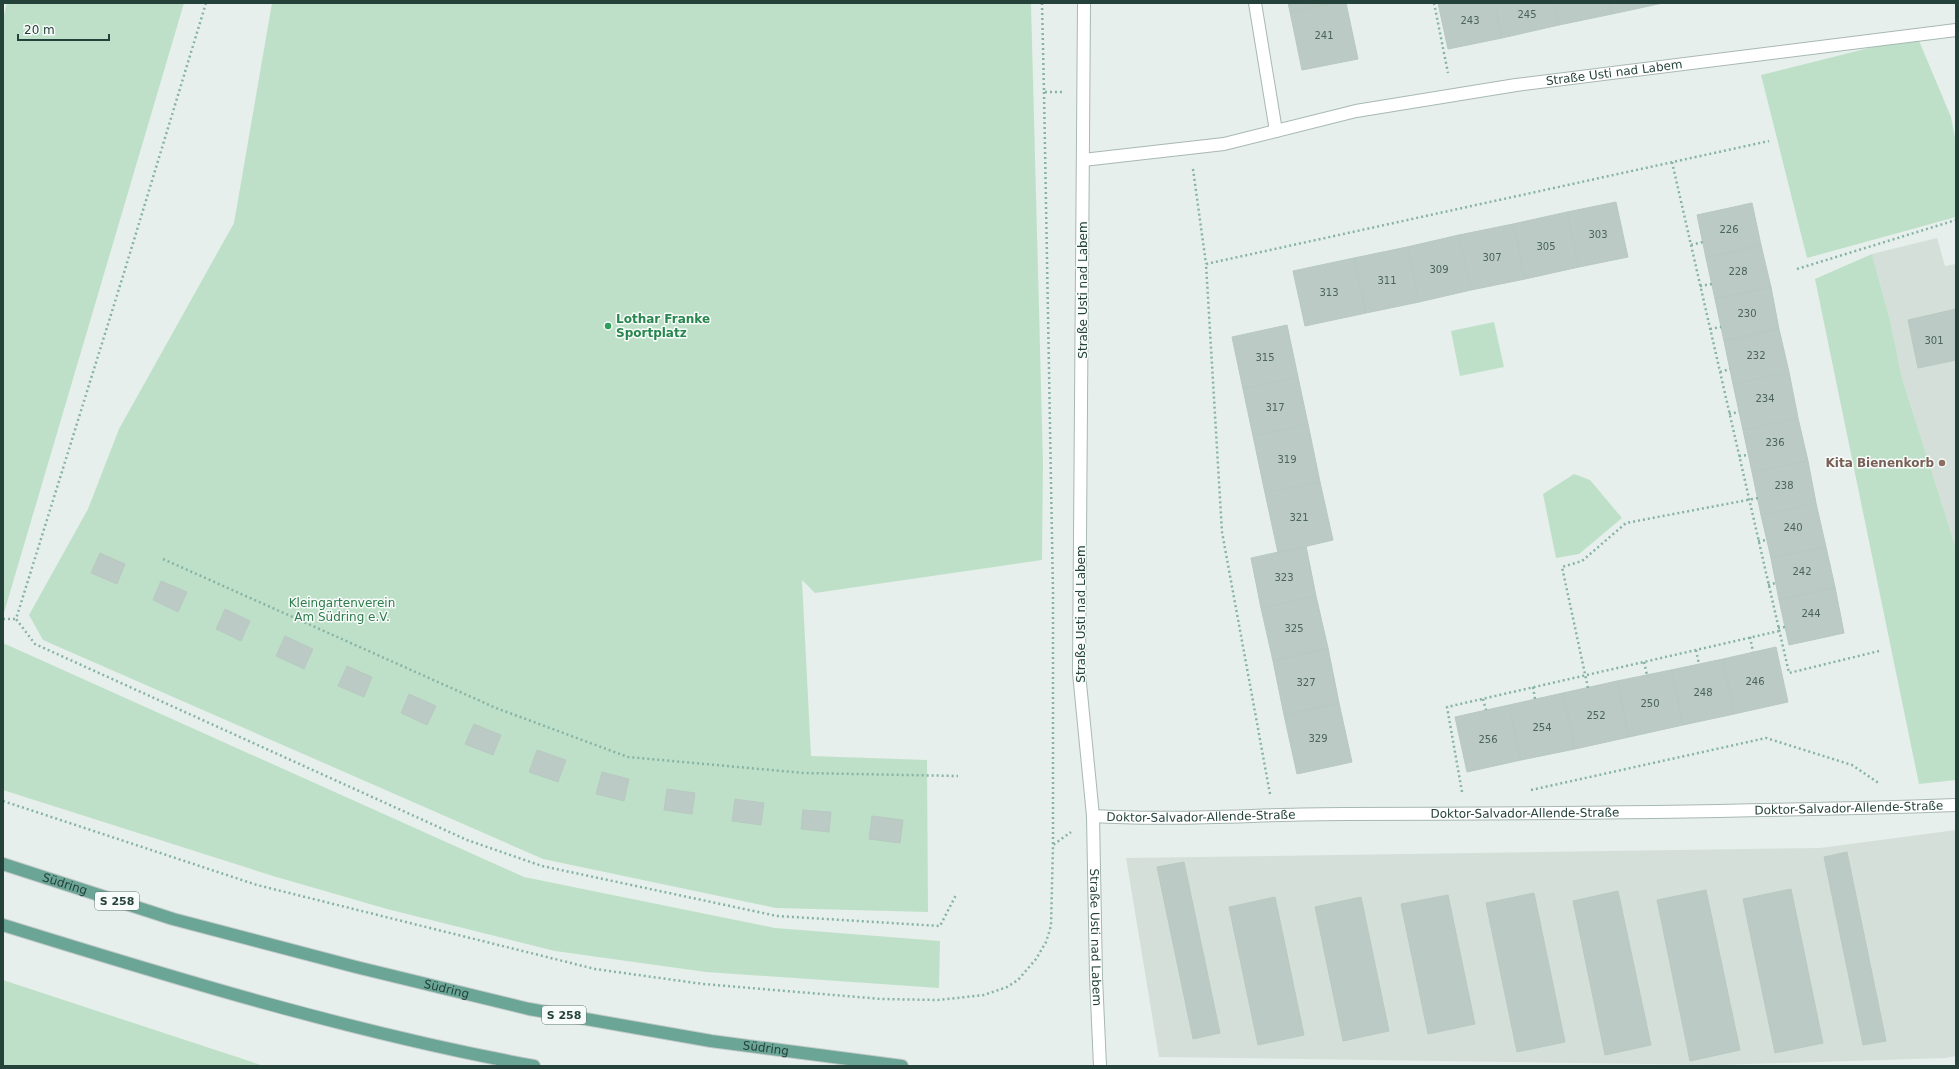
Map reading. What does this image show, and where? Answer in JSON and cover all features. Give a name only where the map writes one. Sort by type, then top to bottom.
[{"type":"main road","name":"Südring","points":[[3,864],[173,919],[356,967],[529,1008],[712,1041],[902,1066]]},
{"type":"main road","points":[[3,924],[155,972],[358,1027],[534,1066]]},
{"type":"street","name":"Straße Usti nad Labem","points":[[1084,3],[1079,672],[1093,816],[1096,977],[1100,1066]]},
{"type":"street","points":[[1255,3],[1276,131]]},
{"type":"street","name":"Straße Usti nad Labem","points":[[1084,160],[1191,149],[1224,144],[1356,111],[1516,85],[1956,30]]},
{"type":"street","name":"Doktor-Salvador-Allende-Straße","points":[[1093,816],[1129,818],[1274,814],[1465,814],[1832,810],[1956,805]]},
{"type":"path","points":[[16,619],[124,276],[206,3]]},
{"type":"path","points":[[3,801],[257,885],[595,969],[703,984],[881,999],[938,1000],[984,995],[1007,987],[1018,980],[1036,959],[1046,942],[1051,926],[1054,845],[1053,593],[1042,3]]},
{"type":"path","points":[[1434,3],[1452,95]]},
{"type":"path","points":[[1044,92],[1084,92]]},
{"type":"path","points":[[1206,264],[1769,141]]},
{"type":"path","points":[[1191,149],[1206,264],[1222,532],[1274,814]]},
{"type":"path","points":[[1672,162],[1789,673],[1879,651]]},
{"type":"path","points":[[1797,269],[1956,220]]},
{"type":"path","points":[[1691,245],[1703,242]]},
{"type":"path","points":[[1700,286],[1712,284]]},
{"type":"path","points":[[1710,329],[1721,327]]},
{"type":"path","points":[[1720,372],[1730,369]]},
{"type":"path","points":[[1729,414],[1740,412]]},
{"type":"path","points":[[1739,456],[1748,454]]},
{"type":"path","points":[[1588,688],[1562,567],[1582,561],[1626,523],[1758,498]]},
{"type":"path","points":[[1758,541],[1767,540]]},
{"type":"path","points":[[163,559],[496,708],[628,757],[804,773],[958,776]]},
{"type":"path","points":[[1768,585],[1776,583]]},
{"type":"path","points":[[3,619],[16,619]]},
{"type":"path","points":[[16,619],[35,644],[467,840],[542,866],[777,916],[940,926],[956,895]]},
{"type":"path","points":[[1465,814],[1447,707],[1750,638],[1786,627]]},
{"type":"path","points":[[1750,638],[1753,652]]},
{"type":"path","points":[[1696,650],[1699,664]]},
{"type":"path","points":[[1644,662],[1647,675]]},
{"type":"path","points":[[1533,687],[1535,699]]},
{"type":"path","points":[[1483,699],[1486,710]]},
{"type":"path","points":[[1524,793],[1539,788],[1766,738],[1852,765],[1882,786]]},
{"type":"path","points":[[1054,845],[1093,816]]},
{"type":"shaded area","name":"Kita Bienenkorb","points":[[1937,238],[1945,266],[1956,264],[1956,548],[1902,378],[1890,320],[1872,254]]},
{"type":"shaded area","points":[[1956,830],[1956,1056],[1946,1058],[1717,1065],[1159,1057],[1126,858],[1820,848]]},
{"type":"green space","points":[[7,3],[184,3],[3,616],[3,19]]},
{"type":"green space","name":"Lothar Franke Sportplatz","points":[[272,3],[1031,3],[1043,463],[1042,560],[815,593],[802,580],[811,756],[927,760],[928,912],[776,908],[543,859],[43,640],[29,615],[88,509],[119,429],[234,223]]},
{"type":"green space","points":[[1917,36],[1951,117],[1956,143],[1956,217],[1807,258],[1761,75]]},
{"type":"green space","points":[[1872,254],[1890,320],[1902,378],[1956,548],[1956,780],[1919,784],[1815,279]]},
{"type":"green space","points":[[1494,322],[1504,367],[1460,376],[1451,331]]},
{"type":"green space","points":[[1574,474],[1590,480],[1622,518],[1579,554],[1556,558],[1543,494]]},
{"type":"green space","points":[[3,643],[524,877],[775,928],[940,941],[939,988],[706,972],[555,951],[387,909],[273,876],[3,790]]},
{"type":"green space","points":[[3,980],[264,1066],[3,1066]]},
{"type":"building","points":[[1288,3],[1331,3],[1290,12]]},
{"type":"building","points":[[1331,3],[1346,3],[1358,59],[1302,70],[1290,12]]},
{"type":"building","points":[[1438,3],[1495,3],[1502,38],[1448,49]]},
{"type":"building","points":[[1495,3],[1554,3],[1559,25],[1502,38]]},
{"type":"building","points":[[1554,3],[1609,3],[1612,14],[1559,25]]},
{"type":"building","points":[[1609,3],[1663,3],[1612,14]]},
{"type":"building","points":[[1616,202],[1628,257],[1579,267],[1567,212]]},
{"type":"building","points":[[1752,203],[1761,245],[1706,258],[1697,215]]},
{"type":"building","points":[[1567,212],[1579,267],[1525,279],[1513,224]]},
{"type":"building","points":[[1513,224],[1525,279],[1471,290],[1459,235]]},
{"type":"building","points":[[1459,235],[1471,290],[1419,302],[1407,247]]},
{"type":"building","points":[[1761,245],[1771,287],[1715,299],[1706,258]]},
{"type":"building","points":[[1407,247],[1419,302],[1366,313],[1354,258]]},
{"type":"building","points":[[1354,258],[1366,313],[1305,326],[1293,271]]},
{"type":"building","points":[[1771,287],[1779,329],[1724,341],[1715,299]]},
{"type":"building","points":[[1956,309],[1956,360],[1918,368],[1908,320]]},
{"type":"building","points":[[1287,325],[1298,377],[1243,389],[1232,337]]},
{"type":"building","points":[[1779,329],[1789,372],[1733,384],[1724,341]]},
{"type":"building","points":[[1789,372],[1798,418],[1743,430],[1733,384]]},
{"type":"building","points":[[1298,377],[1308,424],[1253,436],[1243,389]]},
{"type":"building","points":[[1798,418],[1808,461],[1752,472],[1743,430]]},
{"type":"building","points":[[1308,424],[1320,482],[1265,493],[1253,436]]},
{"type":"building","points":[[1808,461],[1816,503],[1761,515],[1752,472]]},
{"type":"building","points":[[1320,482],[1333,540],[1278,553],[1265,493]]},
{"type":"building","points":[[1816,503],[1826,547],[1771,558],[1761,515]]},
{"type":"building","points":[[1306,546],[1316,596],[1261,608],[1251,558]]},
{"type":"building","points":[[1826,547],[1835,587],[1779,600],[1771,558]]},
{"type":"building","points":[[100,553],[125,564],[117,584],[91,573]]},
{"type":"building","points":[[161,581],[187,592],[178,612],[153,600]]},
{"type":"building","points":[[1835,587],[1844,633],[1789,645],[1779,600]]},
{"type":"building","points":[[1316,596],[1328,648],[1273,661],[1261,608]]},
{"type":"building","points":[[225,609],[250,621],[241,641],[216,629]]},
{"type":"building","points":[[285,636],[313,649],[304,669],[276,656]]},
{"type":"building","points":[[1776,647],[1788,702],[1734,714],[1723,659]]},
{"type":"building","points":[[1328,648],[1339,703],[1284,715],[1273,661]]},
{"type":"building","points":[[1723,659],[1734,714],[1683,725],[1671,670]]},
{"type":"building","points":[[347,666],[372,677],[364,697],[338,686]]},
{"type":"building","points":[[1671,670],[1683,725],[1629,737],[1617,681]]},
{"type":"building","points":[[1617,681],[1629,737],[1575,749],[1563,693]]},
{"type":"building","points":[[1563,693],[1575,749],[1521,760],[1509,705]]},
{"type":"building","points":[[409,694],[436,706],[427,725],[401,713]]},
{"type":"building","points":[[1339,703],[1352,762],[1297,774],[1284,715]]},
{"type":"building","points":[[1509,705],[1521,760],[1467,772],[1455,717]]},
{"type":"building","points":[[474,724],[501,735],[493,755],[465,744]]},
{"type":"building","points":[[537,750],[566,760],[558,782],[529,772]]},
{"type":"building","points":[[602,772],[629,779],[624,801],[596,794]]},
{"type":"building","points":[[667,789],[695,793],[692,814],[664,810]]},
{"type":"building","points":[[735,799],[764,803],[761,825],[732,821]]},
{"type":"building","points":[[803,810],[831,812],[829,832],[801,829]]},
{"type":"building","points":[[872,816],[903,820],[900,843],[869,839]]},
{"type":"building","points":[[1847,852],[1886,1041],[1863,1045],[1824,857]]},
{"type":"building","points":[[1184,862],[1220,1033],[1193,1039],[1157,867]]},
{"type":"building","points":[[1791,889],[1823,1043],[1775,1053],[1743,899]]},
{"type":"building","points":[[1706,890],[1740,1050],[1690,1061],[1657,900]]},
{"type":"building","points":[[1618,891],[1651,1045],[1605,1055],[1573,901]]},
{"type":"building","points":[[1534,893],[1565,1042],[1517,1052],[1486,903]]},
{"type":"building","points":[[1448,895],[1475,1024],[1428,1034],[1401,904]]},
{"type":"building","points":[[1275,897],[1304,1035],[1258,1045],[1229,907]]},
{"type":"building","points":[[1361,897],[1389,1031],[1343,1041],[1315,907]]},
{"type":"place","name":"Lothar Franke Sportplatz","points":[[608,326]]},
{"type":"place","name":"Kita Bienenkorb","points":[[1942,463]]},
{"type":"park label","name":"Kleingartenverein Am Südring e.V.","points":[[342,610]]}]
